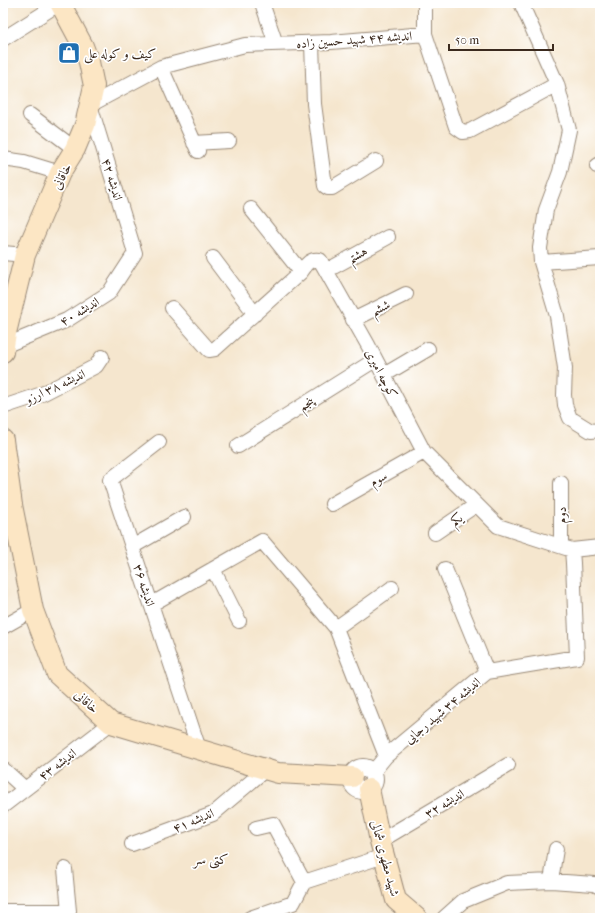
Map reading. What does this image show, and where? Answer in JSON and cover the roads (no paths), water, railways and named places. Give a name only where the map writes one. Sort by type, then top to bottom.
[{"type":"main road","name":"خاقانی","points":[[4,341],[25,255],[60,173],[75,149],[85,125],[94,86],[89,62],[83,46],[60,3]]},
{"type":"main road","name":"خاقانی","points":[[3,440],[6,477],[33,610],[57,674],[111,723],[278,773],[352,777]]},
{"type":"main road","name":"شهید مطهری شمالی","points":[[370,781],[382,849],[396,900],[417,918]]},
{"type":"street","points":[[3,39],[60,3]]},
{"type":"street","points":[[262,3],[276,44]]},
{"type":"street","points":[[425,3],[425,34]]},
{"type":"street","points":[[521,3],[557,84],[569,130],[560,172],[546,210],[540,248],[541,262],[558,316],[565,368],[565,405],[570,418],[591,431],[600,430]]},
{"type":"street","name":"اندیشه ۴۴ شهید حسین زاده","points":[[90,105],[161,67],[245,46],[312,43],[425,34],[456,127],[463,132],[470,131],[557,84]]},
{"type":"street","points":[[312,43],[314,104],[325,186],[332,188],[376,161]]},
{"type":"street","points":[[161,67],[196,147],[229,141]]},
{"type":"street","name":"اندیشه ۴۲","points":[[90,105],[135,253]]},
{"type":"street","points":[[30,115],[75,149]]},
{"type":"street","points":[[3,159],[24,162],[60,173]]},
{"type":"street","points":[[252,209],[301,272]]},
{"type":"street","name":"هشتم","points":[[326,272],[388,237]]},
{"type":"street","points":[[3,253],[25,255]]},
{"type":"street","name":"اندیشه ۴۰","points":[[4,341],[67,320],[108,292],[135,253]]},
{"type":"street","points":[[213,258],[255,314]]},
{"type":"street","points":[[541,262],[600,258]]},
{"type":"street","name":"کوچه امیری","points":[[172,308],[209,350],[212,350],[255,314],[301,272],[311,260],[320,260],[384,375],[424,452],[498,526],[566,548]]},
{"type":"street","name":"ششم","points":[[353,320],[406,294]]},
{"type":"street","points":[[384,375],[428,349]]},
{"type":"street","name":"اندیشه ۳۸ ارزو","points":[[3,407],[42,394],[96,366],[102,357]]},
{"type":"street","name":"پنجم","points":[[238,446],[375,360]]},
{"type":"street","name":"اندیشه ۳۶","points":[[159,442],[110,480],[199,749]]},
{"type":"street","name":"سوم","points":[[332,504],[424,452]]},
{"type":"street","name":"دوم","points":[[561,483],[566,548]]},
{"type":"street","name":"یکم","points":[[435,533],[476,505]]},
{"type":"street","points":[[132,547],[184,517]]},
{"type":"street","points":[[152,604],[262,541],[336,628],[386,756]]},
{"type":"street","points":[[566,548],[600,547]]},
{"type":"street","name":"اندیشه ۳۴ شهید رجایی","points":[[370,781],[386,756],[487,672],[577,657],[573,563],[566,548]]},
{"type":"street","points":[[213,569],[239,621]]},
{"type":"street","points":[[445,569],[487,672]]},
{"type":"street","points":[[336,628],[392,588]]},
{"type":"street","points":[[3,628],[33,610]]},
{"type":"street","name":"اندیشه ۴۳","points":[[3,806],[111,723]]},
{"type":"street","name":"اندیشه ۳۲","points":[[304,882],[382,849],[508,765]]},
{"type":"street","points":[[3,769],[25,789]]},
{"type":"street","name":"اندیشه ۴۱","points":[[132,844],[213,814],[266,769]]},
{"type":"street","points":[[352,777],[352,784],[356,789],[362,791],[370,781]]},
{"type":"street","points":[[252,918],[293,903],[304,882],[273,824],[256,828]]},
{"type":"street","points":[[551,881],[556,849]]},
{"type":"street","points":[[3,911],[68,911],[65,869]]},
{"type":"street","points":[[444,918],[464,901],[507,883],[551,881],[594,884],[600,887]]},
{"type":"place","name":"کیف و کوله علی","points":[[69,53]]},
{"type":"district","name":"کتی سر","points":[[211,859]]}]
